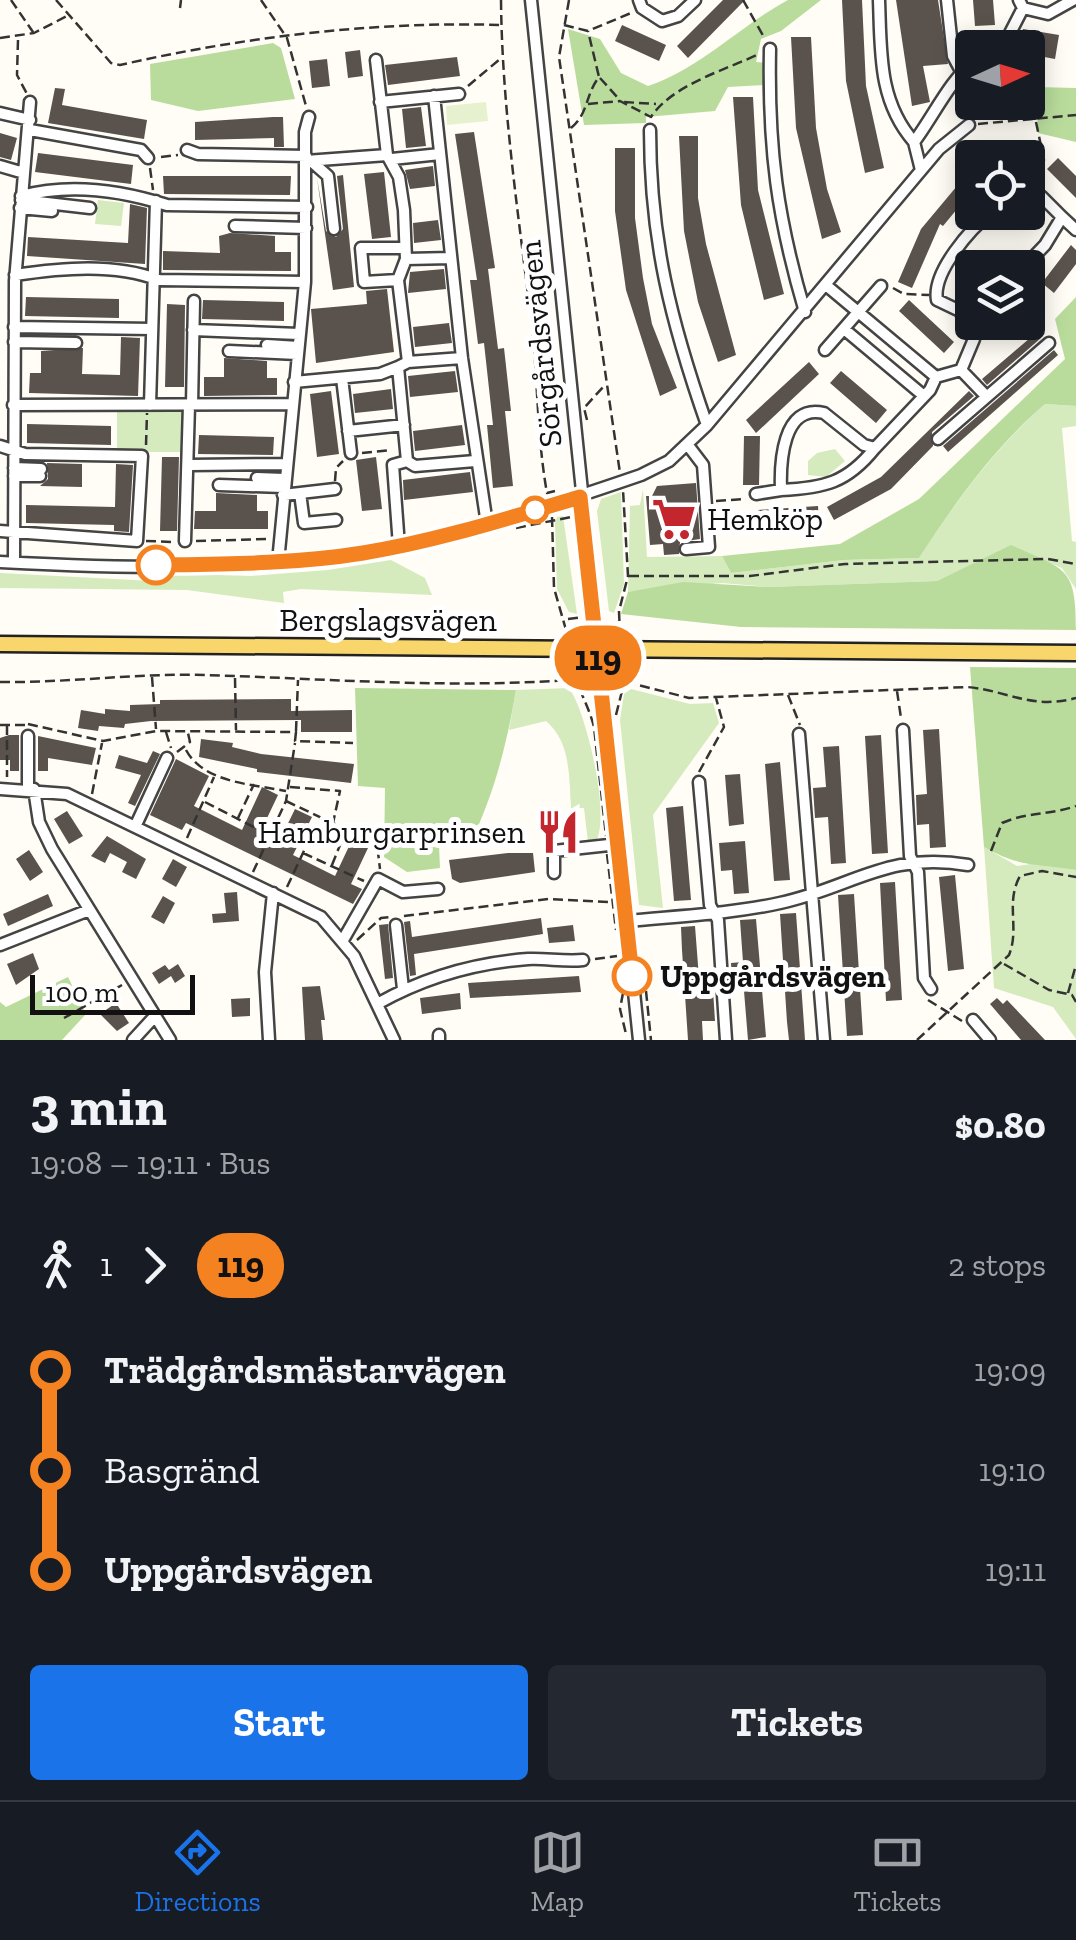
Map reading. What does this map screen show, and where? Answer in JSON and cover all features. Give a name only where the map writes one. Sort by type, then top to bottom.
[{"type":"main road","name":"Bergslagsvägen","points":[[0,644],[1076,653]]},
{"type":"street","name":"Sörgårdsvägen","points":[[531,0],[601,678],[612,845],[626,921],[639,1040]]},
{"type":"street","points":[[640,4],[652,17],[671,20],[696,0]]},
{"type":"street","points":[[878,0],[884,90],[899,124],[914,142],[921,170]]},
{"type":"street","points":[[946,0],[955,60]]},
{"type":"street","points":[[1010,30],[1021,4],[1048,14],[1073,0]]},
{"type":"street","points":[[770,49],[768,135],[777,208],[805,312]]},
{"type":"street","points":[[376,60],[390,157],[404,210],[405,253],[398,280],[407,461],[414,466],[476,460]]},
{"type":"street","points":[[914,142],[955,82]]},
{"type":"street","points":[[380,102],[459,94]]},
{"type":"street","points":[[434,96],[462,358],[488,524]]},
{"type":"street","points":[[14,563],[15,275],[30,102]]},
{"type":"street","points":[[0,112],[30,125],[142,150],[148,158]]},
{"type":"street","points":[[278,562],[305,282],[309,117]]},
{"type":"street","points":[[0,562],[278,562],[399,546],[580,497],[669,461],[707,424],[828,286],[921,170],[969,124]]},
{"type":"street","points":[[650,130],[660,273],[678,344],[707,424]]},
{"type":"street","points":[[188,150],[198,154],[308,159],[440,154]]},
{"type":"street","points":[[308,159],[328,176],[334,229]]},
{"type":"street","points":[[0,166],[24,173]]},
{"type":"street","points":[[21,201],[56,187],[156,201],[307,207]]},
{"type":"street","points":[[21,201],[52,208],[90,208]]},
{"type":"street","points":[[150,405],[156,201]]},
{"type":"street","points":[[1045,204],[1076,230]]},
{"type":"street","points":[[1040,250],[1062,217]]},
{"type":"street","points":[[235,226],[306,225]]},
{"type":"street","points":[[955,309],[945,306],[935,295],[960,248],[976,230]]},
{"type":"street","points":[[398,280],[364,282],[361,248],[452,258]]},
{"type":"street","points":[[0,250],[16,253]]},
{"type":"street","points":[[15,275],[48,268],[142,272],[153,278],[305,282]]},
{"type":"street","points":[[828,286],[936,378]]},
{"type":"street","points":[[825,350],[881,286]]},
{"type":"street","points":[[185,541],[194,300]]},
{"type":"street","points":[[0,306],[14,308]]},
{"type":"street","points":[[14,327],[152,329]]},
{"type":"street","points":[[844,329],[924,396]]},
{"type":"street","points":[[194,330],[299,334]]},
{"type":"street","points":[[756,494],[834,484],[852,475],[936,378],[961,370],[974,340]]},
{"type":"street","points":[[14,345],[76,343]]},
{"type":"street","points":[[938,439],[1049,343]]},
{"type":"street","points":[[228,351],[297,350]]},
{"type":"street","points":[[294,382],[380,374],[403,365],[462,358]]},
{"type":"street","points":[[961,370],[986,396]]},
{"type":"street","points":[[342,378],[351,453]]},
{"type":"street","points":[[0,391],[13,399],[150,405],[292,404]]},
{"type":"street","points":[[781,490],[780,450],[788,432],[804,416],[824,413],[864,445],[874,448]]},
{"type":"street","points":[[348,431],[404,425]]},
{"type":"street","points":[[686,549],[709,547],[703,466],[687,444]]},
{"type":"street","points":[[0,446],[25,454],[142,456],[137,541],[0,532]]},
{"type":"street","points":[[399,546],[393,465],[407,461]]},
{"type":"street","points":[[190,465],[286,464]]},
{"type":"street","points":[[14,472],[41,472]]},
{"type":"street","points":[[220,486],[257,482],[300,493],[335,489]]},
{"type":"street","points":[[300,493],[304,523],[336,520]]},
{"type":"street","points":[[28,730],[39,822],[88,910],[170,1040]]},
{"type":"street","points":[[903,730],[924,978],[931,990]]},
{"type":"street","points":[[799,734],[824,1040]]},
{"type":"street","points":[[136,827],[167,758]]},
{"type":"street","points":[[699,782],[726,1040]]},
{"type":"street","points":[[4,789],[55,790],[90,804],[321,917],[346,944],[394,1040]]},
{"type":"street","points":[[554,873],[554,851],[612,845]]},
{"type":"street","points":[[626,921],[715,914],[786,902],[882,867],[968,866]]},
{"type":"street","points":[[346,944],[378,883],[403,892],[438,889]]},
{"type":"street","points":[[269,1040],[266,972],[278,896]]},
{"type":"street","points":[[0,945],[88,910]]},
{"type":"street","points":[[396,925],[403,990]]},
{"type":"street","points":[[377,1004],[448,970],[534,958],[548,963],[584,960]]},
{"type":"street","points":[[133,1040],[155,1016]]},
{"type":"street","points":[[973,1020],[990,1040]]},
{"type":"path","points":[[11,0],[34,33]]},
{"type":"path","points":[[180,8],[181,0]]},
{"type":"path","points":[[261,0],[288,38],[309,117]]},
{"type":"path","points":[[500,0],[501,58],[535,356],[539,448],[547,494],[560,490],[565,511],[552,514],[554,588],[566,619],[574,680],[594,727],[612,845],[617,940]]},
{"type":"path","points":[[568,0],[559,57],[622,482],[628,576],[619,610],[624,679]]},
{"type":"path","points":[[588,31],[599,77],[620,101],[651,117],[659,105],[770,49],[743,0]]},
{"type":"path","points":[[59,2],[111,63],[120,66],[288,38],[429,23],[501,25]]},
{"type":"path","points":[[562,24],[588,31],[640,4]]},
{"type":"path","points":[[0,38],[34,33],[67,16]]},
{"type":"path","points":[[18,38],[17,74],[30,102]]},
{"type":"path","points":[[459,94],[501,58]]},
{"type":"path","points":[[570,129],[588,104],[588,92],[599,77]]},
{"type":"path","points":[[588,104],[620,101],[659,105]]},
{"type":"path","points":[[969,124],[1076,115]]},
{"type":"path","points":[[1036,121],[1040,140]]},
{"type":"path","points":[[156,201],[148,158],[179,155],[188,150]]},
{"type":"path","points":[[881,286],[904,294],[935,295]]},
{"type":"path","points":[[588,420],[584,408],[605,384]]},
{"type":"path","points":[[142,456],[150,405]]},
{"type":"path","points":[[388,427],[393,465]]},
{"type":"path","points":[[705,495],[720,503],[740,503],[756,494]]},
{"type":"path","points":[[137,541],[280,539]]},
{"type":"path","points":[[628,576],[750,576],[845,564],[1048,558],[1076,564]]},
{"type":"path","points":[[234,676],[236,731]]},
{"type":"path","points":[[0,682],[234,676],[403,685],[601,678],[624,679],[690,698],[978,688],[1034,705],[1076,698]]},
{"type":"path","points":[[152,677],[156,731]]},
{"type":"path","points":[[248,882],[286,801],[296,732],[298,680]]},
{"type":"path","points":[[897,690],[903,730]]},
{"type":"path","points":[[787,694],[796,712],[799,734]]},
{"type":"path","points":[[699,782],[699,771],[724,727],[715,697]]},
{"type":"path","points":[[0,725],[103,742],[156,731],[296,732]]},
{"type":"path","points":[[4,789],[7,725]]},
{"type":"path","points":[[166,731],[172,749],[186,750]]},
{"type":"path","points":[[186,750],[190,742],[187,731]]},
{"type":"path","points":[[90,804],[103,742]]},
{"type":"path","points":[[295,742],[352,743]]},
{"type":"path","points":[[186,750],[194,765],[215,776],[288,789],[340,791],[332,824]]},
{"type":"path","points":[[182,849],[215,776]]},
{"type":"path","points":[[238,819],[254,784]]},
{"type":"path","points":[[286,801],[377,844],[378,883],[302,852]]},
{"type":"path","points":[[204,802],[270,836]]},
{"type":"path","points":[[991,851],[1002,823],[1025,813],[1057,812],[1076,806]]},
{"type":"path","points":[[278,896],[320,818]]},
{"type":"path","points":[[332,866],[342,840],[340,828]]},
{"type":"path","points":[[917,1040],[942,1013],[1003,964],[1014,943],[1010,896],[1020,876],[1042,870],[1076,876]]},
{"type":"path","points":[[346,944],[381,918],[549,899],[613,902]]},
{"type":"path","points":[[584,960],[619,956]]},
{"type":"path","points":[[1003,964],[1049,990],[1068,994],[1076,1002]]},
{"type":"path","points":[[1068,994],[1076,965]]},
{"type":"path","points":[[64,1018],[132,980]]},
{"type":"path","points":[[931,990],[927,1002],[942,1013],[964,1022],[973,1020]]},
{"type":"path","points":[[623,992],[620,1010],[628,1040]]},
{"type":"green space","points":[[788,0],[821,0],[781,31],[761,39],[756,62],[767,63],[766,85],[728,87],[715,111],[646,117],[646,123],[584,125],[568,29],[600,39],[621,73],[648,86],[703,58]]},
{"type":"green space","points":[[273,43],[281,48],[295,99],[198,111],[151,100],[150,64]]},
{"type":"green space","points":[[1045,87],[1076,88],[1076,142],[1038,133],[1037,120],[1045,120]]},
{"type":"green space","points":[[486,102],[488,121],[447,125],[446,106]]},
{"type":"green space","points":[[98,200],[124,203],[121,226],[95,224]]},
{"type":"green space","points":[[1076,297],[1076,406],[1045,404],[1026,421],[977,476],[919,558],[844,560],[731,573],[722,556],[840,544],[919,499],[1065,359],[1055,319]]},
{"type":"green space","points":[[1045,404],[1076,406],[1076,426],[1062,428],[1072,541],[1076,542],[1076,589],[1062,568],[1011,546],[937,581],[769,587],[722,583],[628,592],[630,506],[640,505],[643,489],[647,557],[722,556],[731,573],[844,560],[919,558],[977,476]]},
{"type":"green space","points":[[117,411],[186,412],[186,452],[117,452]]},
{"type":"green space","points":[[835,449],[845,461],[826,477],[808,475],[808,461],[817,453]]},
{"type":"green space","points":[[621,492],[624,584],[614,613],[609,611],[597,511],[601,499]]},
{"type":"green space","points":[[563,516],[577,614],[569,612],[557,589],[555,523],[557,517]]},
{"type":"green space","points":[[1011,545],[1064,573],[1074,593],[1076,630],[741,627],[621,614],[628,592],[683,582],[769,587],[937,581]]},
{"type":"green space","points":[[391,560],[425,578],[432,595],[301,589],[283,592],[284,603],[187,590],[0,588],[0,573],[153,581],[181,574],[251,576]]},
{"type":"green space","points":[[970,667],[1076,668],[1076,870],[1019,862],[984,847]]},
{"type":"green space","points":[[355,688],[516,690],[499,766],[480,822],[472,840],[439,845],[440,868],[407,872],[384,857],[385,788],[358,786]]},
{"type":"green space","points":[[569,688],[583,719],[595,766],[600,814],[594,844],[588,842],[584,808],[571,808],[567,761],[554,729],[546,721],[509,730],[516,690]]},
{"type":"green space","points":[[631,689],[690,704],[713,703],[719,723],[653,815],[663,908],[639,905],[620,720],[624,694]]},
{"type":"green space","points":[[984,847],[1017,866],[1038,863],[1076,870],[1076,1039],[1053,1007],[994,988]]},
{"type":"green space","points":[[68,977],[86,1014],[62,1040],[0,1040],[0,1002],[6,1007]]},
{"type":"building","points":[[723,0],[745,0],[688,58],[677,46]]},
{"type":"building","points":[[842,0],[862,0],[866,86],[884,168],[865,173],[846,81]]},
{"type":"building","points":[[896,0],[938,0],[948,64],[923,66],[930,102],[912,106]]},
{"type":"building","points":[[973,0],[993,0],[995,25],[975,26]]},
{"type":"building","points":[[622,25],[666,45],[659,61],[615,41]]},
{"type":"building","points":[[1045,33],[1059,35],[1055,59],[1045,57]]},
{"type":"building","points":[[791,37],[811,37],[816,128],[827,189],[841,232],[822,239],[796,128]]},
{"type":"building","points":[[360,50],[363,76],[348,78],[345,52]]},
{"type":"building","points":[[457,57],[460,76],[388,85],[385,65]]},
{"type":"building","points":[[327,59],[330,86],[312,88],[309,61]]},
{"type":"building","points":[[55,88],[65,89],[62,105],[147,120],[144,139],[48,123]]},
{"type":"building","points":[[733,97],[753,97],[758,190],[784,294],[764,300],[741,205]]},
{"type":"building","points":[[421,107],[426,146],[406,148],[402,109]]},
{"type":"building","points":[[283,117],[284,147],[274,147],[274,138],[195,140],[195,122]]},
{"type":"building","points":[[474,132],[495,268],[488,269],[498,349],[504,348],[511,411],[505,411],[513,486],[493,488],[487,425],[493,425],[484,343],[478,344],[470,280],[477,280],[455,134]]},
{"type":"building","points":[[0,133],[17,138],[11,160],[0,157]]},
{"type":"building","points":[[679,136],[698,136],[698,198],[706,244],[736,355],[718,362],[698,302],[684,231]]},
{"type":"building","points":[[615,148],[635,148],[635,218],[643,278],[652,324],[677,388],[660,396],[626,290],[615,211]]},
{"type":"building","points":[[38,153],[133,165],[131,184],[35,172]]},
{"type":"building","points":[[1058,158],[1076,176],[1076,198],[1047,169]]},
{"type":"building","points":[[433,166],[435,186],[410,189],[405,170]]},
{"type":"building","points":[[384,172],[391,237],[372,239],[364,174]]},
{"type":"building","points":[[343,175],[354,287],[333,290],[317,178],[326,231],[336,237],[343,229],[337,176]]},
{"type":"building","points":[[163,176],[291,176],[290,195],[164,194]]},
{"type":"building","points":[[955,188],[955,212],[943,226],[940,224],[912,288],[898,282],[921,229]]},
{"type":"building","points":[[130,204],[147,208],[145,264],[27,256],[28,237],[128,243]]},
{"type":"building","points":[[438,220],[441,240],[414,243],[413,223]]},
{"type":"building","points":[[219,236],[275,236],[275,252],[291,252],[291,271],[163,270],[163,251],[220,253]]},
{"type":"building","points":[[1071,245],[1076,250],[1076,264],[1054,293],[1045,286],[1045,279]]},
{"type":"building","points":[[444,269],[446,289],[408,293],[410,272]]},
{"type":"building","points":[[387,289],[394,352],[316,363],[311,309],[367,304],[366,291]]},
{"type":"building","points":[[26,297],[119,299],[119,318],[25,316]]},
{"type":"building","points":[[203,300],[284,302],[284,321],[202,319]]},
{"type":"building","points":[[909,300],[954,342],[944,353],[899,311]]},
{"type":"building","points":[[167,304],[185,305],[184,387],[165,387]]},
{"type":"building","points":[[449,323],[452,343],[415,347],[413,327]]},
{"type":"building","points":[[121,337],[140,338],[138,396],[29,393],[30,373],[41,373],[41,351],[83,348],[82,374],[120,375]]},
{"type":"building","points":[[1028,340],[1039,340],[987,385],[982,379]]},
{"type":"building","points":[[1054,350],[1058,355],[948,452],[943,446]]},
{"type":"building","points":[[224,358],[267,361],[267,378],[277,378],[277,395],[204,396],[204,377],[224,377]]},
{"type":"building","points":[[809,362],[819,374],[756,433],[746,420]]},
{"type":"building","points":[[455,371],[458,392],[410,397],[408,376]]},
{"type":"building","points":[[841,371],[887,410],[876,423],[830,383]]},
{"type":"building","points":[[391,389],[393,409],[355,413],[353,394]]},
{"type":"building","points":[[331,391],[339,454],[317,457],[310,394]]},
{"type":"building","points":[[969,391],[974,396],[932,432],[933,446],[891,489],[834,520],[827,507],[881,477]]},
{"type":"building","points":[[27,424],[111,426],[111,445],[27,443]]},
{"type":"building","points":[[462,425],[465,445],[415,451],[413,431]]},
{"type":"building","points":[[199,435],[274,437],[273,455],[198,454]]},
{"type":"building","points":[[744,436],[760,436],[759,485],[743,485]]},
{"type":"building","points":[[162,457],[179,457],[177,531],[160,531]]},
{"type":"building","points":[[376,457],[382,509],[362,511],[356,460]]},
{"type":"building","points":[[47,463],[82,464],[82,487],[40,486],[48,479]]},
{"type":"building","points":[[116,464],[133,465],[129,532],[114,531],[114,525],[26,523],[26,505],[115,507]]},
{"type":"building","points":[[470,472],[473,492],[404,500],[403,480]]},
{"type":"building","name":"Hemköp","points":[[696,483],[700,539],[680,542],[679,554],[664,555],[663,544],[650,545],[646,496],[652,496],[657,486]]},
{"type":"building","points":[[216,493],[257,495],[257,511],[268,511],[268,529],[194,529],[195,511],[216,511]]},
{"type":"building","points":[[818,506],[819,523],[759,527],[758,510]]},
{"type":"building","points":[[291,699],[291,711],[352,710],[352,732],[301,732],[301,720],[151,721],[125,724],[124,728],[99,726],[98,731],[78,728],[81,710],[105,714],[105,709],[130,711],[130,705],[160,704],[160,700]]},
{"type":"building","points":[[939,729],[946,847],[930,848],[929,824],[917,825],[916,795],[927,794],[923,730]]},
{"type":"building","points":[[19,735],[19,771],[10,771],[10,760],[0,760],[0,738]]},
{"type":"building","points":[[881,735],[888,853],[872,854],[865,736]]},
{"type":"building","points":[[38,736],[96,748],[92,765],[48,758],[48,771],[38,771]]},
{"type":"building","points":[[201,739],[233,743],[232,747],[261,754],[354,764],[351,783],[257,772],[199,757]]},
{"type":"building","points":[[839,746],[846,863],[831,864],[828,817],[815,818],[813,788],[826,787],[823,747]]},
{"type":"building","points":[[153,751],[160,754],[135,806],[128,803],[141,775],[115,768],[119,755],[147,763]]},
{"type":"building","points":[[176,759],[209,776],[194,806],[242,830],[262,787],[278,795],[258,837],[277,846],[295,809],[312,817],[293,855],[335,876],[352,840],[368,848],[351,884],[362,889],[353,904],[186,823],[182,830],[150,815]]},
{"type":"building","points":[[780,762],[790,880],[774,881],[765,764]]},
{"type":"building","points":[[740,774],[744,824],[729,826],[725,775]]},
{"type":"building","points":[[683,806],[691,900],[674,901],[666,808]]},
{"type":"building","points":[[67,811],[83,836],[69,844],[54,819]]},
{"type":"building","points":[[107,836],[146,859],[136,879],[122,872],[127,862],[110,853],[105,863],[91,856]]},
{"type":"building","points":[[745,841],[749,893],[734,894],[732,870],[721,871],[719,843]]},
{"type":"building","points":[[29,850],[43,872],[30,881],[16,859]]},
{"type":"building","points":[[533,853],[535,872],[460,883],[452,879],[449,860]]},
{"type":"building","points":[[173,859],[187,867],[176,887],[162,879]]},
{"type":"building","points":[[955,875],[964,969],[948,971],[939,877]]},
{"type":"building","points":[[895,882],[902,1000],[886,1001],[880,883]]},
{"type":"building","points":[[237,892],[239,921],[213,923],[212,914],[226,913],[224,893]]},
{"type":"building","points":[[48,894],[53,906],[8,926],[3,914]]},
{"type":"building","points":[[854,894],[863,1035],[847,1036],[838,895]]},
{"type":"building","points":[[163,896],[175,903],[164,924],[151,917]]},
{"type":"building","points":[[796,913],[805,1040],[789,1040],[787,1022],[780,914]]},
{"type":"building","points":[[541,918],[543,934],[414,954],[416,975],[410,976],[404,922],[410,921],[412,937]]},
{"type":"building","points":[[756,919],[766,1037],[748,1040],[744,991],[733,991],[731,963],[743,962],[740,920]]},
{"type":"building","points":[[388,924],[393,978],[385,979],[379,925]]},
{"type":"building","points":[[573,925],[575,941],[549,943],[547,928]]},
{"type":"building","points":[[695,926],[700,991],[713,990],[715,1021],[702,1021],[703,1040],[688,1040],[681,927]]},
{"type":"building","points":[[33,953],[39,969],[16,985],[7,964]]},
{"type":"building","points":[[178,964],[185,976],[175,983],[171,976],[159,984],[152,973],[165,965],[169,970]]},
{"type":"building","points":[[579,976],[581,992],[470,998],[468,983]]},
{"type":"building","points":[[320,986],[325,1020],[321,1020],[323,1040],[305,1040],[302,987]]},
{"type":"building","points":[[460,993],[461,1009],[422,1014],[420,998]]},
{"type":"building","points":[[250,998],[250,1016],[232,1017],[231,999]]},
{"type":"building","points":[[997,998],[1003,1004],[1007,1000],[1045,1040],[1021,1040],[990,1004]]},
{"type":"building","points":[[116,1003],[129,1023],[117,1031],[100,1014]]},
{"type":"bus line","name":"119","points":[[156,565],[262,563],[364,553],[436,538],[580,497],[632,976]]},
{"type":"place","name":"Hemköp","points":[[674,519]]},
{"type":"place","name":"Hamburgarprinsen","points":[[558,832]]},
{"type":"place","name":"Uppgårdsvägen","points":[[632,976]]}]
